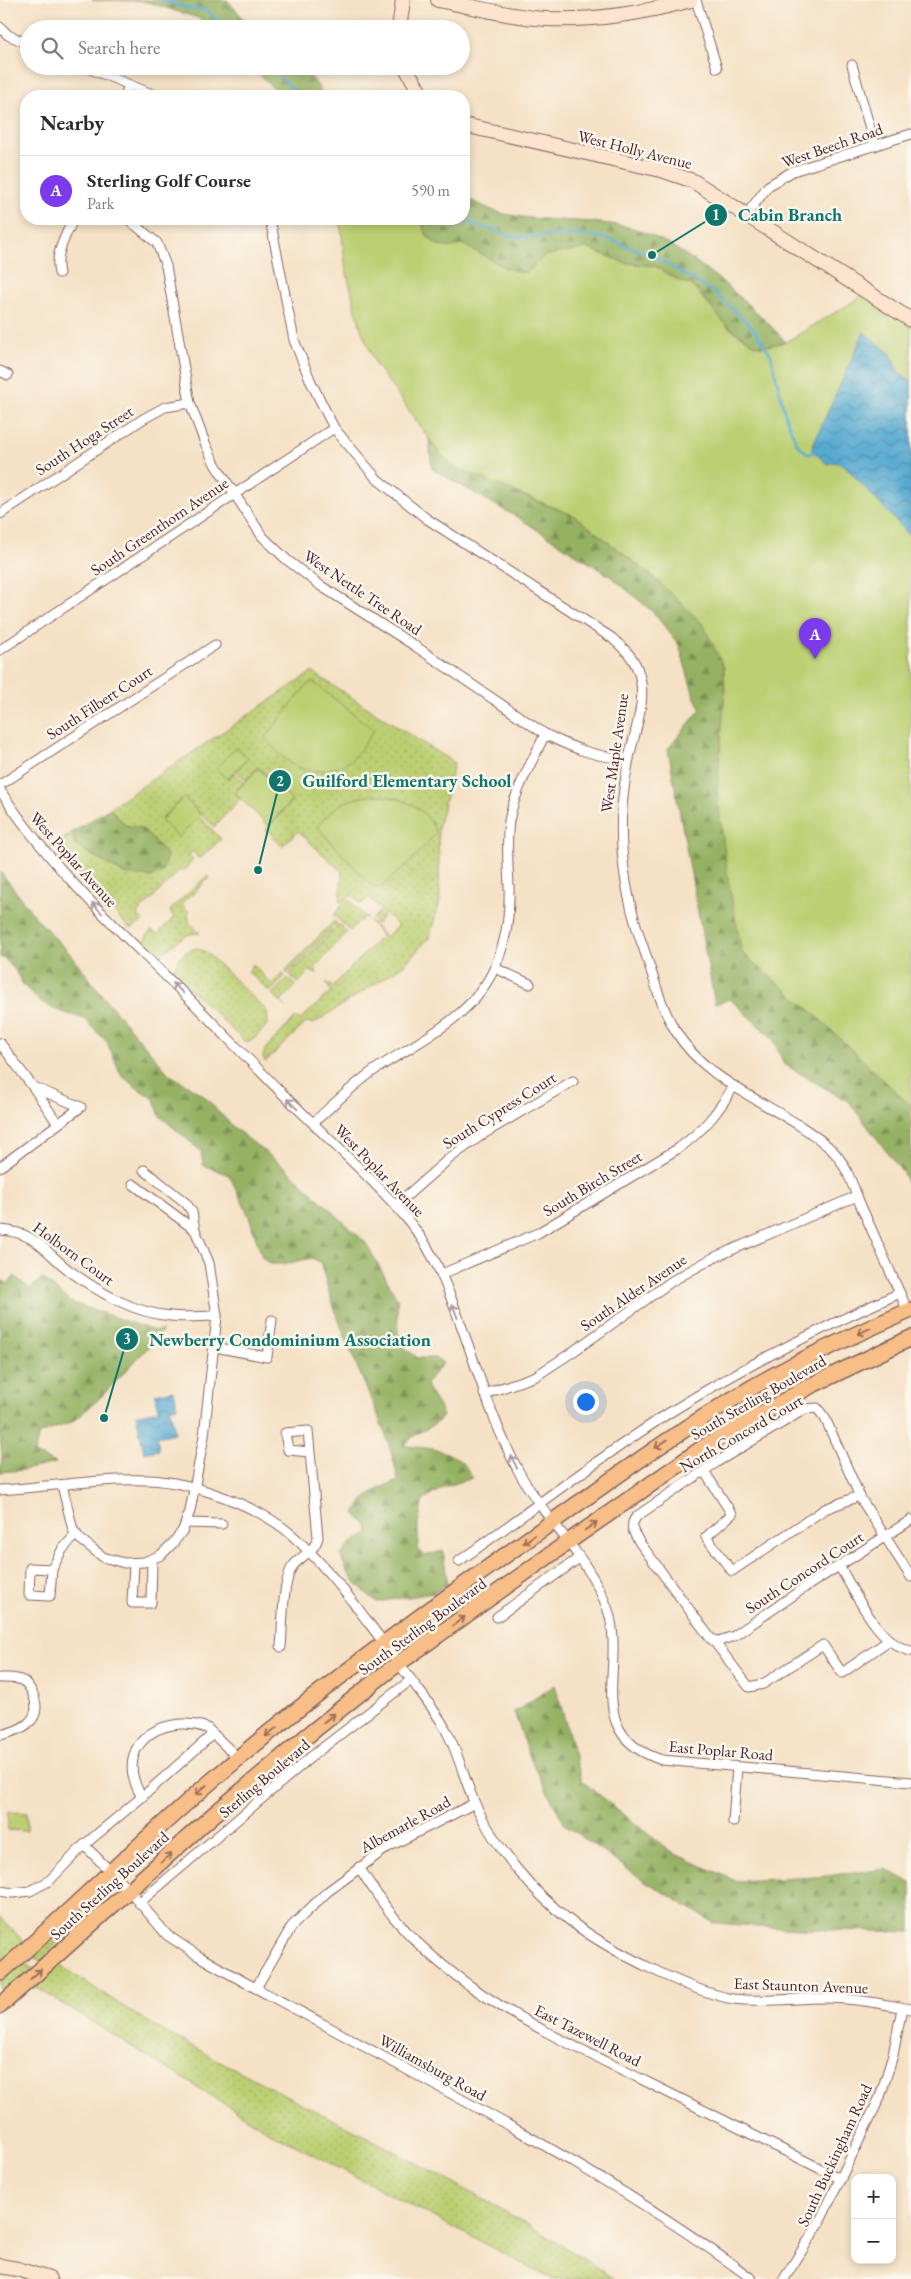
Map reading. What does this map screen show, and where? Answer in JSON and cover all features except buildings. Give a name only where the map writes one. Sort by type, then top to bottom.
[{"type":"main road","name":"South Sterling Boulevard","points":[[0,1973],[109,1872],[238,1758],[304,1704],[554,1520],[646,1454],[755,1386],[814,1354],[910,1313]]},
{"type":"main road","name":"South Sterling Boulevard","points":[[0,2006],[212,1816],[307,1736],[399,1663],[675,1466],[745,1422],[820,1381],[911,1338]]},
{"type":"street","points":[[400,20],[403,0]]},
{"type":"street","points":[[438,0],[545,18],[575,19],[617,16],[691,0]]},
{"type":"street","points":[[696,0],[716,68]]},
{"type":"street","points":[[0,27],[8,35],[20,40]]},
{"type":"street","points":[[852,65],[875,146]]},
{"type":"street","points":[[105,75],[142,90]]},
{"type":"street","points":[[410,75],[419,90]]},
{"type":"street","points":[[127,90],[129,85]]},
{"type":"street","name":"West Holly Avenue","points":[[470,126],[661,170],[693,181],[911,320]]},
{"type":"street","name":"West Beech Road","points":[[747,214],[768,186],[793,171],[911,134]]},
{"type":"street","points":[[59,273],[57,264],[59,252],[70,225]]},
{"type":"street","name":"West Nettle Tree Road","points":[[135,225],[157,243],[166,266],[190,402],[212,457],[262,536],[321,586],[412,644],[545,734],[569,746],[594,755],[629,759]]},
{"type":"street","name":"West Maple Avenue","points":[[271,225],[294,340],[310,382],[334,428],[377,479],[426,519],[612,638],[627,652],[637,668],[641,686],[640,710],[629,759],[622,808],[621,855],[624,884],[635,922],[668,1016],[675,1031],[708,1067],[734,1086],[789,1118],[832,1150],[848,1173],[910,1313]]},
{"type":"street","name":"South Hoga Street","points":[[0,514],[143,419],[165,407],[190,402]]},
{"type":"street","name":"South Greenthorn Avenue","points":[[0,650],[334,428]]},
{"type":"street","name":"South Filbert Court","points":[[0,785],[214,645]]},
{"type":"street","points":[[312,1123],[375,1070],[450,1023],[476,996],[495,968],[502,948],[508,920],[507,851],[510,821],[518,790],[545,734]]},
{"type":"street","name":"West Poplar Avenue","points":[[0,790],[22,825],[42,850],[131,943],[396,1205],[424,1241],[442,1274],[484,1394],[518,1470],[568,1542]]},
{"type":"street","points":[[495,968],[530,984]]},
{"type":"street","points":[[1,1048],[33,1087],[58,1124]]},
{"type":"street","name":"South Cypress Court","points":[[396,1205],[451,1157],[483,1134],[573,1081]]},
{"type":"street","name":"South Birch Street","points":[[442,1274],[538,1233],[680,1148],[700,1133],[715,1116],[734,1086]]},
{"type":"street","points":[[0,1167],[81,1108],[33,1087]]},
{"type":"street","points":[[62,1485],[76,1534],[85,1545],[103,1557],[134,1564],[152,1560],[174,1542],[186,1523],[196,1487],[215,1347],[217,1316],[209,1263],[195,1230],[192,1212],[186,1203],[144,1170]]},
{"type":"street","points":[[133,1184],[195,1230]]},
{"type":"street","name":"South Alder Avenue","points":[[484,1394],[536,1376],[672,1281],[713,1258],[857,1196]]},
{"type":"street","name":"Holborn Court","points":[[0,1230],[17,1231],[32,1238],[70,1271],[94,1288],[133,1308],[172,1317],[217,1316]]},
{"type":"street","name":"South Sterling Boulevard","points":[[459,1561],[667,1415],[725,1379],[784,1346],[900,1293]]},
{"type":"street","points":[[215,1347],[267,1357],[272,1320]]},
{"type":"street","name":"North Concord Court","points":[[712,1640],[640,1543],[632,1530],[632,1521],[704,1470],[806,1410],[817,1408],[825,1418],[860,1496]]},
{"type":"street","points":[[281,1646],[287,1582],[290,1572],[298,1561],[315,1546],[318,1537],[310,1452]]},
{"type":"street","points":[[704,1470],[732,1514],[706,1536],[732,1571],[825,1509],[860,1496],[911,1577]]},
{"type":"street","name":"East Staunton Avenue","points":[[0,1490],[147,1480],[196,1487],[219,1495],[273,1522],[291,1534],[334,1578],[428,1701],[447,1732],[475,1803],[516,1867],[553,1907],[592,1936],[668,1976],[706,1992],[735,1999],[844,1999],[907,2008]]},
{"type":"street","name":"South Concord Court","points":[[712,1640],[719,1641],[734,1636],[911,1520]]},
{"type":"street","points":[[186,1523],[222,1524]]},
{"type":"street","points":[[52,1569],[62,1550],[76,1534]]},
{"type":"street","name":"East Poplar Road","points":[[568,1542],[602,1597],[609,1615],[613,1639],[611,1706],[615,1722],[625,1738],[642,1753],[662,1760],[911,1782]]},
{"type":"street","points":[[497,1617],[579,1558]]},
{"type":"street","points":[[134,1564],[132,1602],[152,1603],[152,1560]]},
{"type":"street","points":[[839,1566],[888,1641],[897,1648],[911,1652]]},
{"type":"street","points":[[712,1640],[749,1687],[763,1684],[823,1645],[842,1673],[888,1641]]},
{"type":"street","points":[[0,1678],[24,1681],[32,1691],[36,1708],[34,1717],[28,1725],[19,1730],[0,1735]]},
{"type":"street","name":"Sterling Boulevard","points":[[140,1902],[312,1756],[411,1680]]},
{"type":"street","points":[[142,1797],[134,1783],[133,1763],[135,1750],[145,1737],[163,1728],[182,1725],[200,1726],[213,1734],[238,1758]]},
{"type":"street","points":[[0,1892],[22,1893],[49,1881],[84,1844],[142,1797],[213,1734]]},
{"type":"street","points":[[733,1822],[737,1767]]},
{"type":"street","name":"Albemarle Road","points":[[256,1988],[284,1938],[299,1918],[327,1892],[388,1847],[475,1803]]},
{"type":"street","name":"Williamsburg Road","points":[[84,1844],[140,1902],[167,1935],[224,1972],[547,2146],[623,2191],[702,2243],[752,2279]]},
{"type":"street","name":"East Tazewell Road","points":[[359,1867],[379,1899],[417,1941],[456,1975],[494,2002],[584,2051],[841,2179]]},
{"type":"street","name":"South Buckingham Road","points":[[784,2279],[809,2242],[880,2097],[907,2008]]},
{"type":"street","points":[[0,2266],[50,2279]]},
{"type":"green space","points":[[92,0],[227,0],[244,20],[200,20],[144,1]]},
{"type":"green space","points":[[260,75],[309,75],[320,90],[275,90]]},
{"type":"green space","points":[[470,200],[504,214],[538,219],[595,222],[624,226],[644,232],[689,257],[733,291],[786,342],[762,347],[755,345],[721,321],[700,293],[691,285],[679,281],[655,266],[625,263],[587,248],[535,264],[529,271],[514,271],[477,255],[440,246],[429,237],[422,225],[470,225]]},
{"type":"green space","points":[[341,225],[422,225],[430,239],[442,247],[462,244],[506,268],[521,273],[529,271],[544,256],[587,248],[625,263],[655,266],[679,281],[691,285],[729,328],[755,345],[762,347],[786,342],[869,292],[911,320],[911,1106],[810,1010],[742,953],[728,879],[717,791],[725,691],[724,668],[703,624],[651,575],[575,516],[459,469],[441,455],[376,365],[361,329],[346,270]]},
{"type":"green space","points":[[429,439],[441,455],[521,495],[575,516],[651,575],[703,624],[724,668],[742,953],[810,1010],[911,1106],[911,1192],[903,1173],[849,1102],[784,1064],[773,1039],[730,999],[715,1004],[668,749],[701,709],[694,696],[679,645],[654,613],[613,578],[522,520],[432,469]]},
{"type":"green space","points":[[312,672],[454,763],[438,829],[440,901],[429,938],[404,965],[313,1024],[307,1022],[265,1062],[263,1057],[265,1049],[296,1017],[300,1020],[331,991],[326,983],[333,986],[382,936],[370,921],[385,937],[398,926],[385,913],[377,924],[372,919],[381,910],[369,897],[361,904],[352,895],[340,903],[342,872],[298,831],[282,846],[266,830],[292,800],[258,767],[246,780],[236,771],[248,758],[236,747],[228,779],[234,773],[244,782],[234,793],[240,799],[214,827],[184,797],[161,819],[178,837],[199,816],[221,839],[202,857],[198,858],[193,851],[189,855],[193,860],[183,871],[181,869],[137,914],[143,921],[132,928],[129,928],[53,846],[73,832],[75,845],[143,829],[125,825],[110,808]]},
{"type":"green space","points":[[313,682],[374,730],[350,761],[336,768],[320,771],[304,769],[292,764],[265,738],[307,685]]},
{"type":"green space","points":[[236,747],[248,758],[227,779],[216,769]]},
{"type":"green space","points":[[258,768],[292,800],[268,826],[235,793]]},
{"type":"green space","points":[[376,795],[404,801],[420,810],[432,824],[436,833],[410,862],[381,887],[373,886],[368,882],[317,827],[330,813],[349,800]]},
{"type":"green space","points":[[184,797],[201,815],[178,837],[161,820]]},
{"type":"green space","points":[[110,808],[125,825],[143,829],[167,855],[162,872],[151,877],[124,874],[75,845],[73,832]]},
{"type":"green space","points":[[0,871],[36,918],[72,956],[105,999],[169,1074],[203,1095],[233,1127],[288,1170],[366,1243],[397,1298],[398,1332],[405,1348],[418,1358],[435,1358],[443,1363],[426,1384],[443,1416],[434,1425],[414,1436],[404,1446],[444,1452],[460,1461],[467,1468],[472,1478],[444,1487],[423,1500],[418,1525],[418,1549],[424,1556],[443,1551],[448,1585],[433,1593],[377,1602],[360,1587],[346,1569],[341,1555],[349,1545],[369,1532],[366,1525],[355,1513],[359,1506],[374,1492],[398,1481],[385,1434],[344,1335],[320,1262],[312,1258],[284,1264],[271,1264],[262,1257],[248,1214],[229,1175],[203,1165],[201,1151],[160,1116],[154,1099],[121,1075],[107,1042],[84,1019],[53,1009],[39,1000],[24,986],[15,970],[4,958],[0,958]]},
{"type":"green space","points":[[207,876],[209,878],[182,905],[188,911],[189,922],[200,933],[193,933],[183,937],[161,954],[151,953],[145,943],[146,937],[151,931],[158,934],[174,917],[170,912],[171,909]]},
{"type":"green space","points":[[350,901],[368,919],[364,917],[350,931],[334,915],[345,902]]},
{"type":"green space","points":[[334,921],[337,923],[288,974],[285,971]]},
{"type":"green space","points":[[339,924],[347,932],[315,967],[317,974],[310,971],[298,983],[290,975]]},
{"type":"green space","points":[[197,948],[206,952],[267,1011],[268,1024],[254,1039],[246,1042],[243,1040],[173,972],[181,956]]},
{"type":"green space","points":[[253,964],[271,984],[283,974],[285,976],[270,992],[248,972]]},
{"type":"green space","points":[[288,978],[296,986],[281,1001],[285,1007],[272,994]]},
{"type":"green space","points":[[15,1276],[30,1289],[42,1278],[70,1302],[155,1331],[163,1330],[99,1399],[72,1422],[39,1434],[34,1454],[56,1463],[23,1470],[0,1472],[2,1457],[0,1435],[0,1279],[8,1284]]},
{"type":"green space","points":[[555,1685],[582,1781],[671,1852],[736,1881],[816,1877],[886,1869],[911,1883],[911,1932],[798,1929],[714,1923],[642,1879],[565,1825],[531,1760],[514,1712]]},
{"type":"green space","points":[[8,1812],[27,1813],[27,1831],[8,1830]]},
{"type":"green space","points":[[99,1892],[104,1895],[101,1903],[49,1950],[42,1962],[29,1954]]},
{"type":"green space","points":[[0,1917],[29,1947],[0,1966]]},
{"type":"green space","points":[[19,1961],[34,1969],[0,2000],[0,1980]]},
{"type":"green space","points":[[57,1964],[169,2034],[457,2185],[563,2246],[614,2279],[552,2279],[270,2132],[32,1985]]},
{"type":"water","points":[[864,332],[891,354],[898,373],[911,380],[911,537],[844,465],[834,462],[827,464],[811,449]]},
{"type":"water","points":[[174,1390],[177,1407],[170,1409],[175,1433],[157,1437],[159,1450],[144,1453],[136,1415],[158,1410],[155,1394]]},
{"type":"waterway","points":[[161,0],[190,9],[204,9],[217,20]]},
{"type":"waterway","points":[[279,75],[293,90]]},
{"type":"waterway","points":[[470,223],[514,237],[579,235],[605,238],[652,255],[715,293],[753,328],[771,355],[786,418],[797,444],[808,454],[815,452]]},
{"type":"place","name":"Cabin Branch","points":[[652,255]]},
{"type":"place","name":"Sterling Golf Course","points":[[815,659]]},
{"type":"place","name":"Guilford Elementary School","points":[[258,870]]},
{"type":"place","name":"Newberry Condominium Association","points":[[104,1418]]}]
